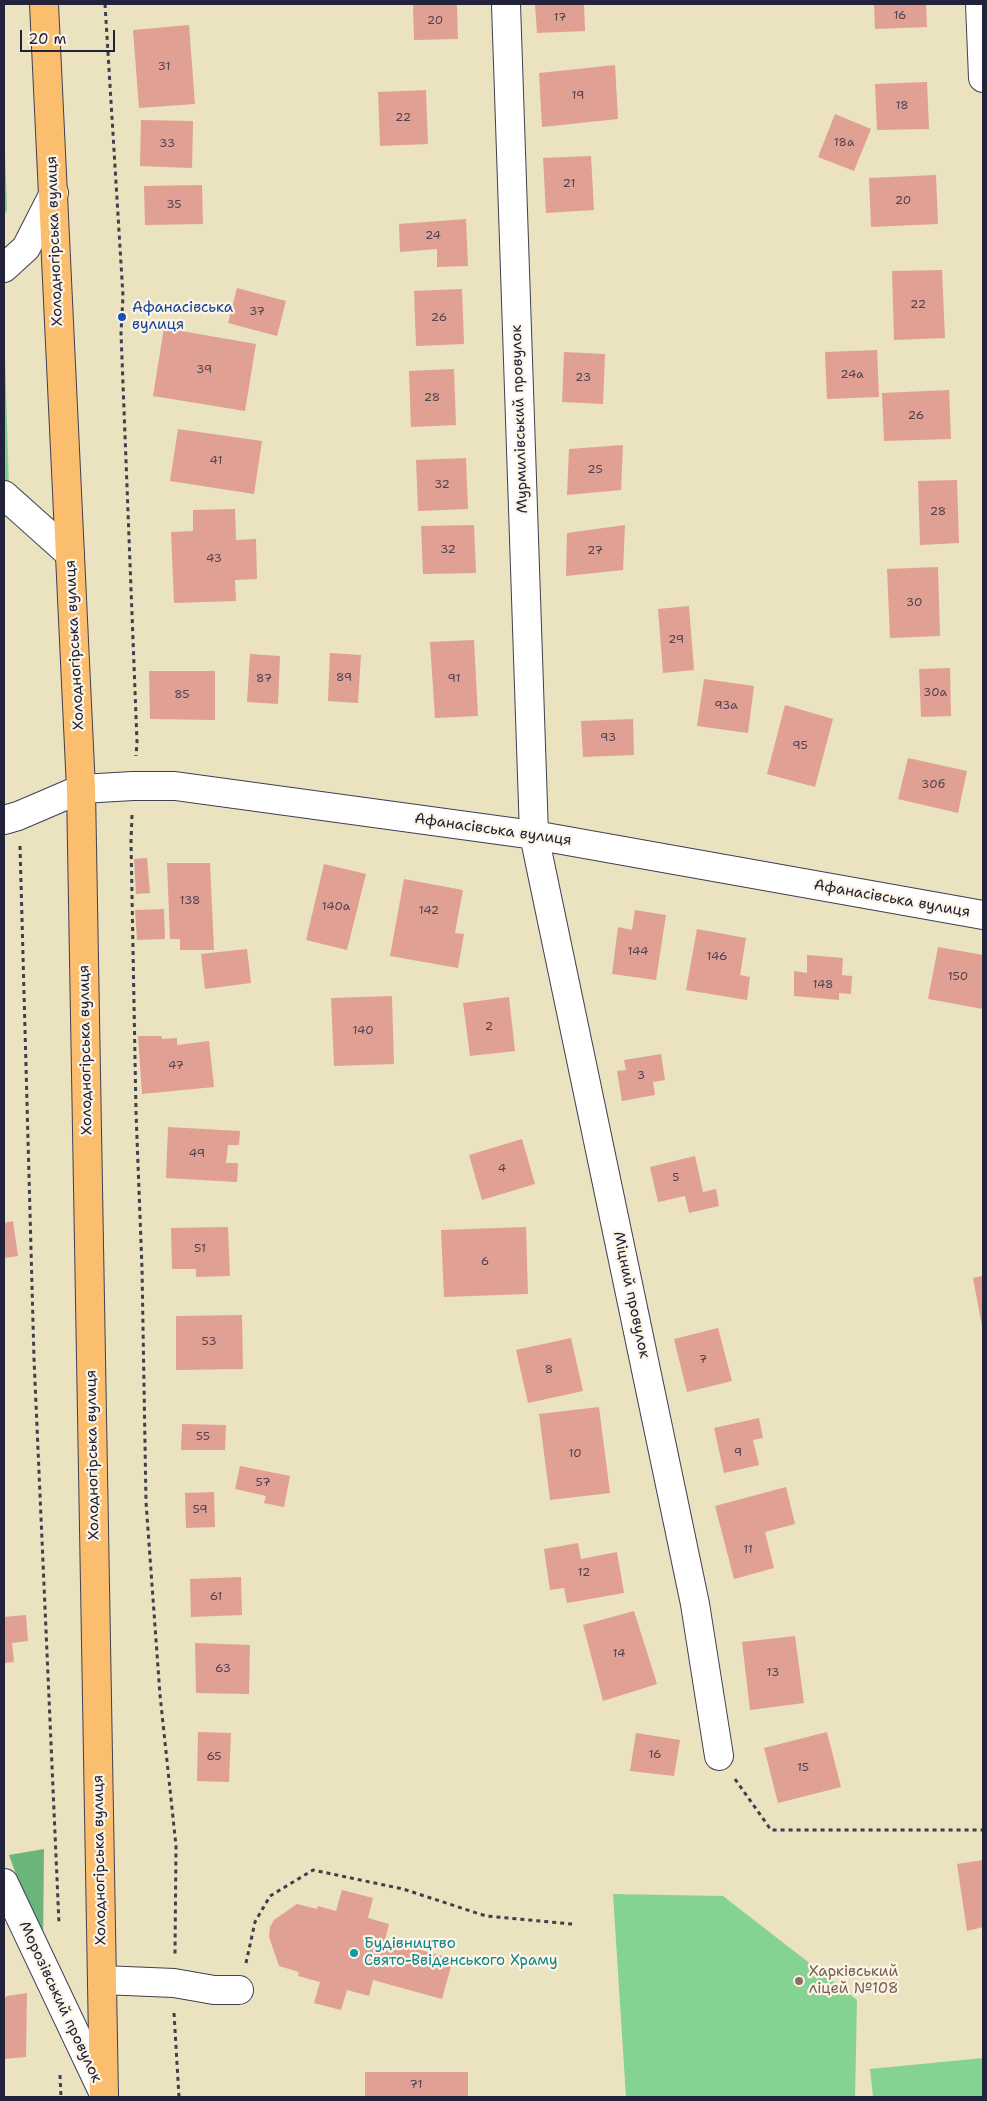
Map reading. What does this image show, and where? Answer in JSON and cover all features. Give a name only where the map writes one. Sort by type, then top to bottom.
[{"type":"main road","name":"Холодногірська вулиця","points":[[44,4],[82,789],[104,2096]]},
{"type":"street","name":"Мурмилівський провулок","points":[[506,4],[534,835]]},
{"type":"street","points":[[980,4],[983,78]]},
{"type":"street","points":[[4,268],[26,248],[54,193]]},
{"type":"street","points":[[4,495],[70,554]]},
{"type":"street","name":"Афанасівська вулиця","points":[[11,818],[82,789],[174,786],[534,835],[983,915]]},
{"type":"street","name":"Міцний провулок","points":[[534,835],[695,1604],[719,1756]]},
{"type":"street","name":"Морозівський провулок","points":[[4,1883],[104,2096]]},
{"type":"street","points":[[102,1980],[174,1983],[214,1990],[239,1990]]},
{"type":"path","points":[[105,4],[123,296],[121,333],[137,742],[130,841],[135,1074],[142,1268],[146,1502],[160,1695],[176,1846],[173,2027],[179,2097]]},
{"type":"path","points":[[11,818],[59,1926]]},
{"type":"path","points":[[719,1756],[771,1830],[983,1830]]},
{"type":"path","points":[[239,1990],[255,1922],[270,1896],[313,1870],[403,1889],[486,1916],[572,1924]]},
{"type":"path","points":[[60,2069],[61,2097]]},
{"type":"green space","points":[[4,123],[7,210],[4,215]]},
{"type":"green space","points":[[4,322],[9,491],[4,486]]},
{"type":"green space","points":[[44,1849],[43,1950],[9,1855]]},
{"type":"green space","points":[[613,1894],[723,1896],[857,2000],[855,2097],[626,2097]]},
{"type":"green space","points":[[983,2058],[983,2097],[873,2097],[870,2069]]},
{"type":"building","points":[[413,4],[457,4],[458,39],[414,40]]},
{"type":"building","points":[[535,4],[584,4],[585,31],[537,33]]},
{"type":"building","points":[[874,4],[926,4],[927,27],[875,29]]},
{"type":"building","points":[[189,25],[195,104],[139,108],[133,30]]},
{"type":"building","points":[[615,65],[618,119],[542,127],[539,73]]},
{"type":"building","points":[[927,82],[929,129],[877,130],[875,84]]},
{"type":"building","points":[[426,90],[428,144],[380,146],[378,92]]},
{"type":"building","points":[[835,114],[871,129],[854,171],[818,157]]},
{"type":"building","points":[[141,120],[193,121],[192,168],[140,166]]},
{"type":"building","points":[[591,156],[594,210],[546,213],[543,158]]},
{"type":"building","points":[[936,175],[938,224],[871,227],[869,178]]},
{"type":"building","points":[[202,185],[203,224],[145,225],[144,186]]},
{"type":"building","points":[[466,219],[468,266],[437,267],[437,249],[400,252],[399,224]]},
{"type":"building","points":[[942,270],[945,338],[894,340],[892,271]]},
{"type":"building","points":[[237,288],[286,301],[277,336],[228,323]]},
{"type":"building","points":[[462,289],[464,344],[416,346],[414,291]]},
{"type":"building","points":[[164,328],[256,344],[245,411],[153,396]]},
{"type":"building","points":[[877,350],[879,397],[827,399],[825,352]]},
{"type":"building","points":[[564,352],[605,354],[603,404],[562,402]]},
{"type":"building","points":[[454,369],[456,425],[411,427],[409,371]]},
{"type":"building","points":[[949,390],[951,439],[884,441],[882,393]]},
{"type":"building","points":[[178,429],[262,441],[254,494],[170,481]]},
{"type":"building","points":[[623,445],[621,490],[567,495],[569,449]]},
{"type":"building","points":[[466,458],[468,509],[418,511],[416,460]]},
{"type":"building","points":[[957,480],[959,543],[920,545],[918,481]]},
{"type":"building","points":[[235,509],[236,540],[256,539],[257,579],[235,580],[236,601],[174,603],[171,532],[193,531],[193,510]]},
{"type":"building","points":[[474,525],[476,573],[423,574],[421,526]]},
{"type":"building","points":[[625,525],[623,570],[566,576],[567,533]]},
{"type":"building","points":[[938,567],[940,636],[890,638],[887,569]]},
{"type":"building","points":[[689,606],[694,670],[663,673],[658,609]]},
{"type":"building","points":[[474,640],[478,716],[435,718],[430,642]]},
{"type":"building","points":[[330,653],[361,655],[358,703],[328,701]]},
{"type":"building","points":[[250,654],[280,656],[278,704],[247,702]]},
{"type":"building","points":[[950,668],[951,716],[921,717],[919,669]]},
{"type":"building","points":[[149,671],[215,671],[215,720],[150,719]]},
{"type":"building","points":[[704,679],[754,686],[748,733],[697,726]]},
{"type":"building","points":[[785,705],[833,719],[815,787],[767,774]]},
{"type":"building","points":[[633,719],[634,755],[583,757],[581,721]]},
{"type":"building","points":[[908,758],[967,771],[958,813],[898,799]]},
{"type":"building","points":[[147,858],[150,893],[136,894],[134,859]]},
{"type":"building","points":[[167,863],[210,863],[214,950],[180,950],[180,939],[170,939]]},
{"type":"building","points":[[324,864],[366,874],[347,950],[306,940]]},
{"type":"building","points":[[404,879],[463,890],[455,933],[464,934],[458,968],[390,956]]},
{"type":"building","points":[[164,909],[165,939],[137,940],[135,910]]},
{"type":"building","points":[[635,910],[666,915],[656,980],[612,974],[618,927],[632,930]]},
{"type":"building","points":[[697,929],[746,938],[740,975],[750,977],[747,1000],[686,990]]},
{"type":"building","points":[[938,947],[983,955],[983,1009],[928,999]]},
{"type":"building","points":[[247,949],[251,983],[205,989],[201,954]]},
{"type":"building","points":[[807,955],[843,958],[842,975],[852,976],[851,994],[839,993],[839,1000],[794,996],[794,971],[807,973]]},
{"type":"building","points":[[392,996],[394,1064],[334,1066],[331,998]]},
{"type":"building","points":[[509,997],[515,1051],[470,1056],[463,1003]]},
{"type":"building","points":[[138,1036],[161,1036],[162,1039],[177,1038],[177,1045],[209,1041],[214,1087],[142,1094]]},
{"type":"building","points":[[661,1054],[665,1080],[653,1082],[655,1095],[622,1101],[617,1071],[626,1070],[624,1060]]},
{"type":"building","points":[[168,1127],[240,1131],[239,1145],[228,1145],[226,1163],[238,1163],[237,1182],[166,1178]]},
{"type":"building","points":[[522,1139],[535,1184],[482,1200],[469,1155]]},
{"type":"building","points":[[695,1156],[703,1192],[716,1189],[719,1206],[689,1213],[685,1196],[658,1202],[650,1167]]},
{"type":"building","points":[[13,1221],[18,1256],[4,1258],[4,1223]]},
{"type":"building","points":[[228,1227],[230,1276],[196,1277],[196,1269],[172,1269],[171,1228]]},
{"type":"building","points":[[526,1227],[528,1294],[444,1297],[441,1230]]},
{"type":"building","points":[[983,1276],[983,1326],[982,1326],[973,1278]]},
{"type":"building","points":[[242,1315],[243,1369],[176,1370],[176,1316]]},
{"type":"building","points":[[718,1328],[732,1381],[687,1392],[674,1339]]},
{"type":"building","points":[[571,1338],[583,1391],[528,1403],[516,1350]]},
{"type":"building","points":[[599,1407],[610,1493],[550,1500],[539,1414]]},
{"type":"building","points":[[759,1418],[763,1438],[753,1440],[759,1465],[724,1473],[714,1428]]},
{"type":"building","points":[[182,1424],[226,1425],[225,1450],[181,1450]]},
{"type":"building","points":[[240,1466],[290,1476],[284,1507],[264,1503],[266,1496],[235,1489]]},
{"type":"building","points":[[786,1487],[795,1524],[765,1532],[774,1568],[734,1579],[715,1506]]},
{"type":"building","points":[[214,1492],[215,1527],[186,1528],[185,1493]]},
{"type":"building","points":[[578,1543],[581,1559],[617,1552],[624,1593],[567,1603],[564,1588],[550,1590],[544,1549]]},
{"type":"building","points":[[241,1577],[242,1615],[191,1617],[190,1579]]},
{"type":"building","points":[[634,1611],[657,1684],[603,1701],[583,1625]]},
{"type":"building","points":[[26,1615],[28,1641],[12,1643],[14,1662],[4,1663],[4,1617]]},
{"type":"building","points":[[795,1636],[804,1703],[750,1710],[742,1642]]},
{"type":"building","points":[[195,1643],[250,1645],[249,1694],[196,1693]]},
{"type":"building","points":[[198,1732],[231,1733],[229,1782],[197,1781]]},
{"type":"building","points":[[827,1732],[841,1787],[778,1803],[764,1748]]},
{"type":"building","points":[[636,1733],[680,1740],[674,1776],[630,1771]]},
{"type":"building","points":[[983,1860],[983,1927],[967,1931],[957,1864]]},
{"type":"building","name":"Будівництво Свято-Ввіденського Храму","points":[[342,1890],[373,1898],[368,1918],[389,1924],[385,1940],[453,1959],[442,1999],[373,1980],[369,1996],[347,1990],[341,2010],[314,2003],[320,1982],[298,1976],[299,1972],[279,1966],[269,1937],[270,1927],[274,1920],[297,1904],[317,1909],[318,1906],[336,1911]]},
{"type":"building","points":[[27,1993],[26,2057],[4,2059],[4,1999],[7,1996]]},
{"type":"building","points":[[365,2072],[468,2072],[468,2097],[365,2097]]},
{"type":"place","name":"Афанасівська вулиця","points":[[122,317]]},
{"type":"place","name":"Будівництво Свято-Ввіденського Храму","points":[[354,1953]]},
{"type":"place","name":"Харківський ліцей №108","points":[[799,1981]]}]
